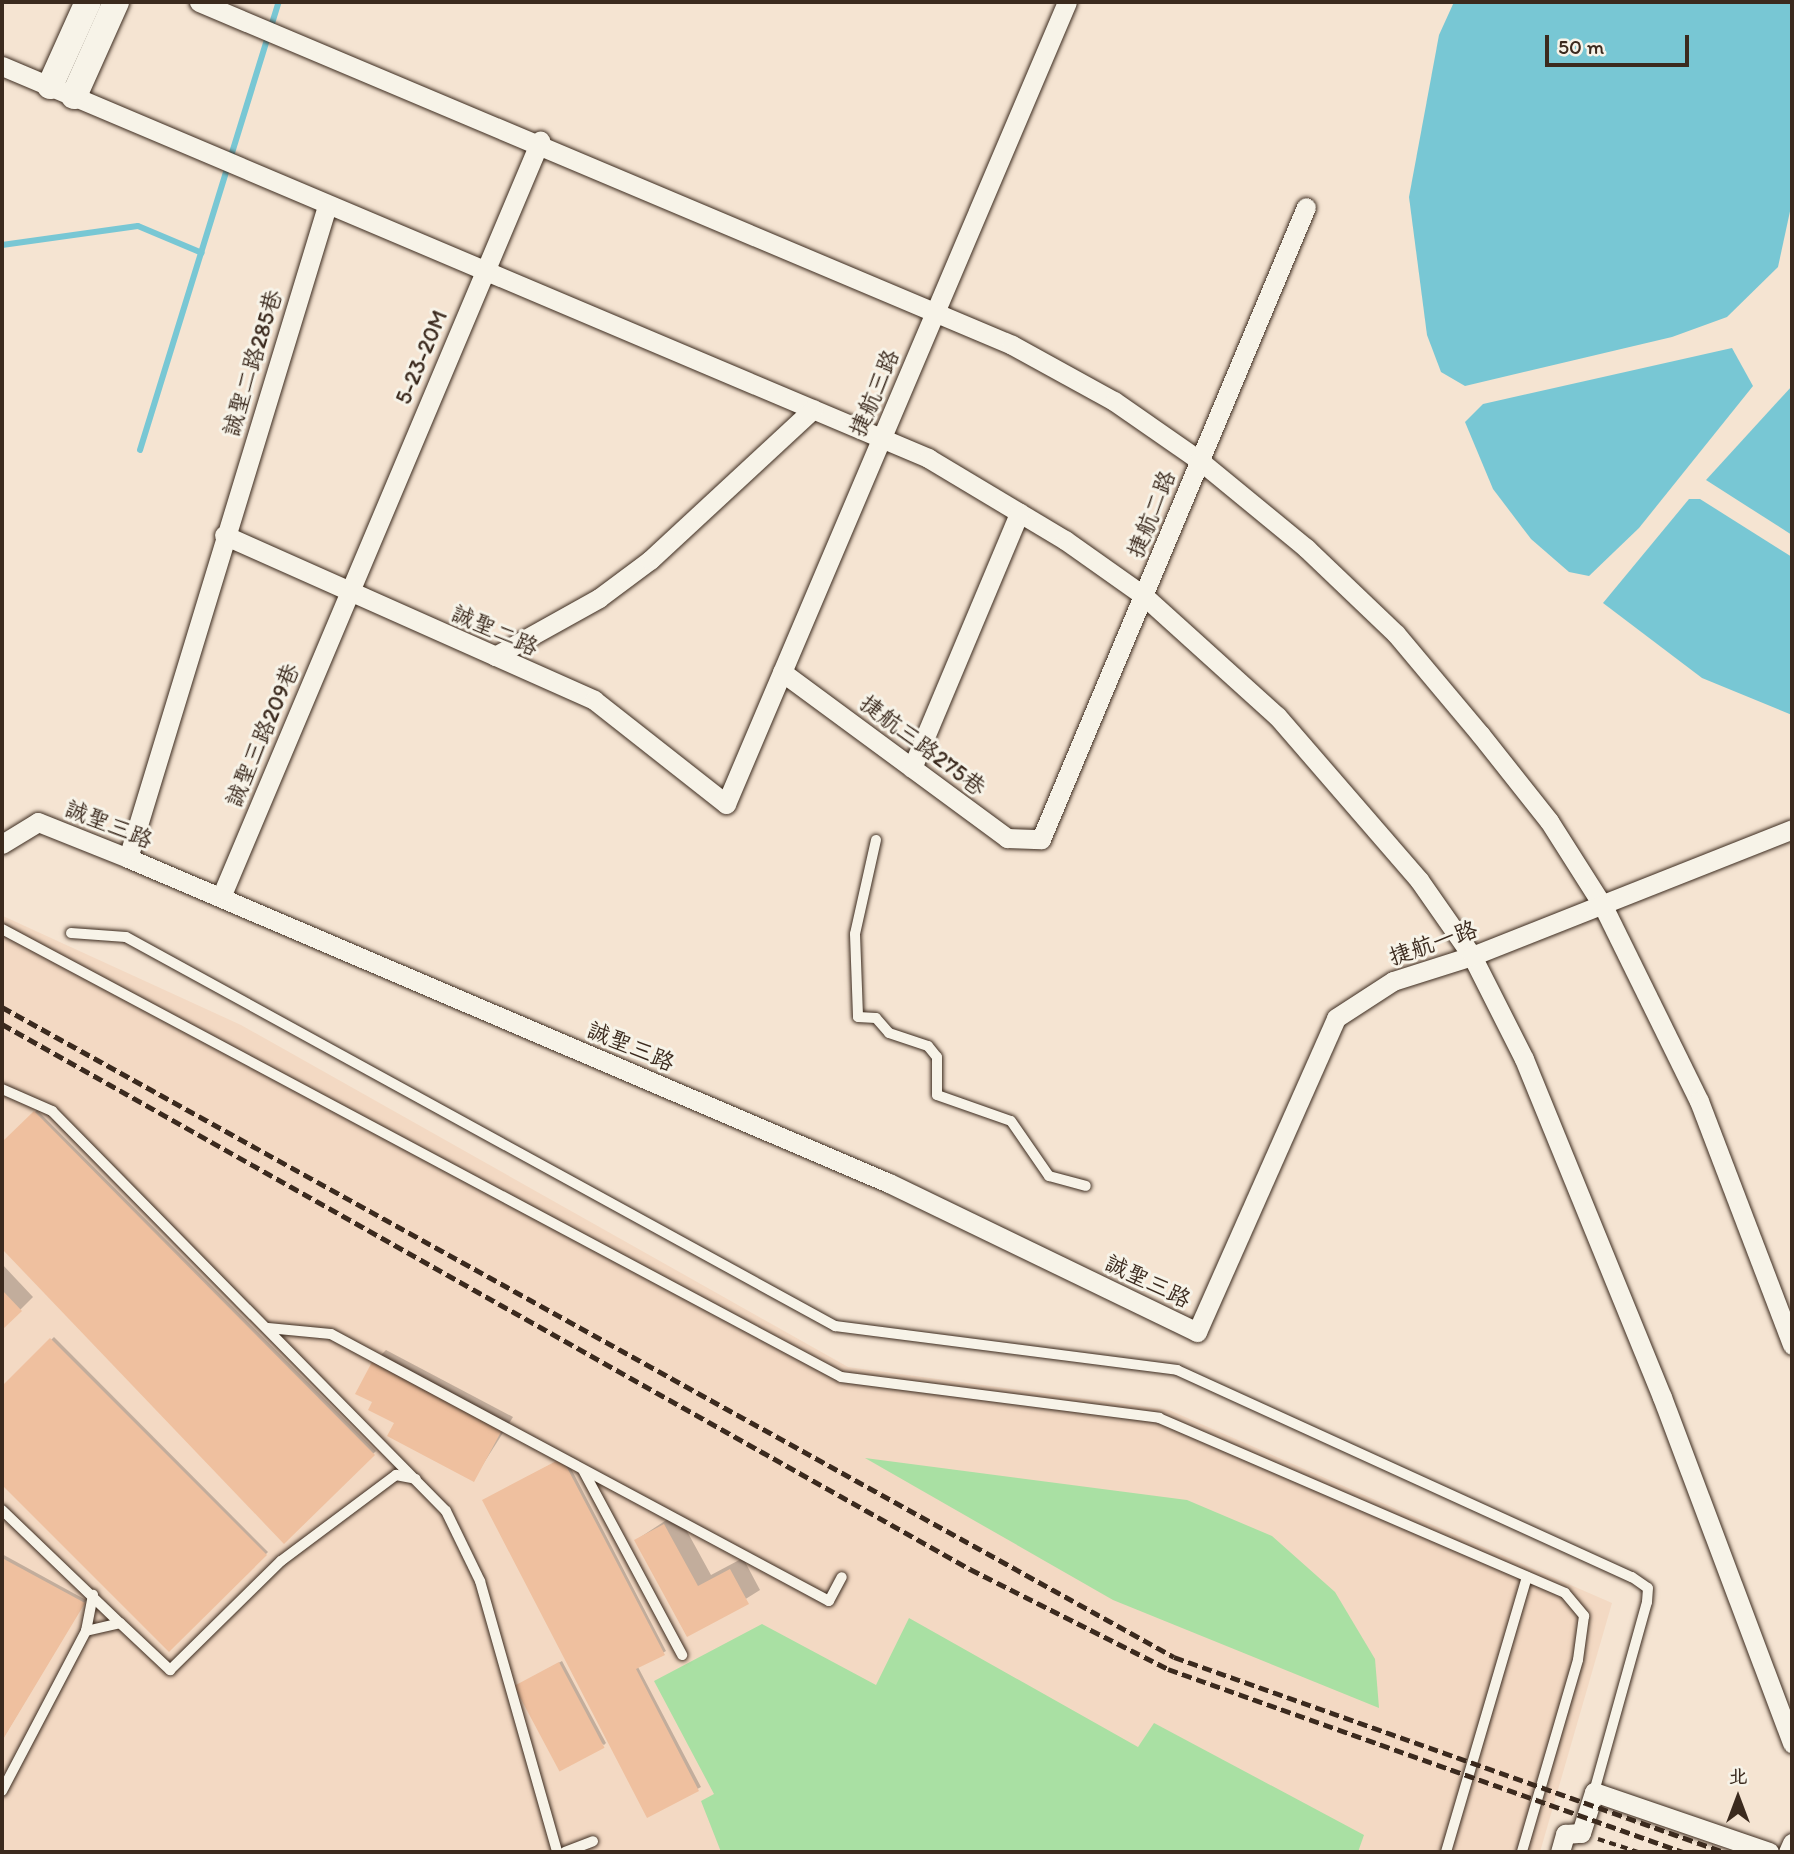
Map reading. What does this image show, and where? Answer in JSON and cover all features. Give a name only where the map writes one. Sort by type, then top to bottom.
[{"type":"street","points":[[62,91],[88,2]]},
{"type":"street","points":[[62,91],[116,2]]},
{"type":"street","points":[[200,2],[540,141],[936,310],[1114,401],[1199,460],[1396,634],[1549,821],[1603,906],[1699,1101],[1792,1345]]},
{"type":"street","name":"捷航三路","points":[[726,804],[1067,2]]},
{"type":"street","points":[[2,66],[881,439],[1019,513],[1144,596],[1277,716],[1351,795],[1472,956],[1573,1170],[1792,1743]]},
{"type":"street","name":"5-23-20M","points":[[348,592],[540,141]]},
{"type":"street","name":"誠聖二路285巷","points":[[128,858],[224,534],[327,206]]},
{"type":"street","name":"捷航二路","points":[[1041,839],[1306,207]]},
{"type":"street","points":[[495,656],[598,598],[650,560],[813,409]]},
{"type":"street","points":[[912,768],[1019,513]]},
{"type":"street","name":"誠聖二路","points":[[224,534],[348,592],[594,700],[726,804]]},
{"type":"street","name":"誠聖三路209巷","points":[[221,897],[348,592]]},
{"type":"street","name":"捷航三路275巷","points":[[782,671],[1007,838],[1041,839]]},
{"type":"street","name":"誠聖三路","points":[[2,844],[38,822],[128,858],[889,1183],[1196,1332]]},
{"type":"street","name":"捷航一路","points":[[1196,1332],[1336,1018],[1393,981],[1472,956],[1792,829]]},
{"type":"street","points":[[1560,1852],[1565,1834],[1581,1833],[1594,1793],[1769,1852]]},
{"type":"street","points":[[1788,1852],[1792,1843]]},
{"type":"lane","points":[[876,840],[855,934],[858,1017],[876,1018],[889,1033],[928,1046],[937,1057],[937,1095],[1011,1121],[1049,1176],[1086,1186]]},
{"type":"lane","points":[[2,929],[841,1377],[1159,1418],[1565,1593],[1584,1616],[1522,1852]]},
{"type":"lane","points":[[72,933],[126,937],[835,1326],[1177,1370],[1632,1577],[1648,1588],[1647,1602],[1594,1793]]},
{"type":"lane","points":[[2,1089],[52,1111],[446,1511],[480,1581],[557,1852]]},
{"type":"lane","points":[[268,1328],[331,1334],[829,1601],[842,1577]]},
{"type":"lane","points":[[583,1469],[682,1655]]},
{"type":"lane","points":[[2,1510],[170,1670],[281,1561],[396,1475],[416,1479]]},
{"type":"lane","points":[[1446,1852],[1527,1577]]},
{"type":"lane","points":[[2,1791],[86,1631],[93,1595]]},
{"type":"lane","points":[[86,1631],[120,1623]]},
{"type":"lane","points":[[565,1852],[593,1841]]},
{"type":"path","points":[[1581,1833],[1637,1852]]},
{"type":"shaded area","points":[[3,916],[241,1025],[848,1367],[1169,1410],[1612,1603],[1540,1852],[2,1852]]},
{"type":"green space","points":[[865,1458],[1187,1500],[1272,1536],[1335,1592],[1375,1659],[1379,1708],[1113,1600]]},
{"type":"green space","points":[[909,1618],[1138,1747],[1154,1723],[1364,1835],[1358,1852],[721,1852],[701,1801],[714,1794],[654,1681],[762,1624],[876,1685]]},
{"type":"water","points":[[1454,2],[1792,2],[1792,202],[1778,267],[1727,317],[1672,337],[1465,386],[1441,372],[1427,335],[1409,197],[1439,35]]},
{"type":"water","points":[[1732,348],[1753,386],[1639,528],[1589,576],[1569,572],[1531,539],[1493,489],[1465,422],[1483,404]]},
{"type":"water","points":[[1792,386],[1792,535],[1706,480]]},
{"type":"water","points":[[1689,499],[1700,499],[1792,557],[1792,715],[1702,678],[1603,603]]},
{"type":"building","points":[[34,1111],[375,1455],[284,1544],[2,1249],[2,1142]]},
{"type":"building","points":[[2,1290],[22,1311],[2,1330]]},
{"type":"building","points":[[50,1338],[267,1555],[169,1652],[2,1485],[2,1386]]},
{"type":"building","points":[[372,1362],[502,1430],[474,1482],[387,1436],[394,1423],[368,1410],[372,1402],[355,1394]]},
{"type":"building","points":[[562,1458],[665,1655],[636,1669],[699,1791],[647,1818],[482,1500]]},
{"type":"building","points":[[664,1524],[698,1586],[730,1569],[749,1604],[687,1637],[634,1540]]},
{"type":"building","points":[[2,1558],[85,1603],[2,1741]]},
{"type":"building","points":[[559,1662],[605,1748],[560,1772],[514,1686]]},
{"type":"waterway","points":[[140,450],[279,2]]},
{"type":"waterway","points":[[2,245],[138,226],[202,253]]},
{"type":"railway","points":[[2,1007],[1174,1657],[1724,1852]]},
{"type":"railway","points":[[2,1024],[970,1569],[1168,1669],[1683,1852]]}]
